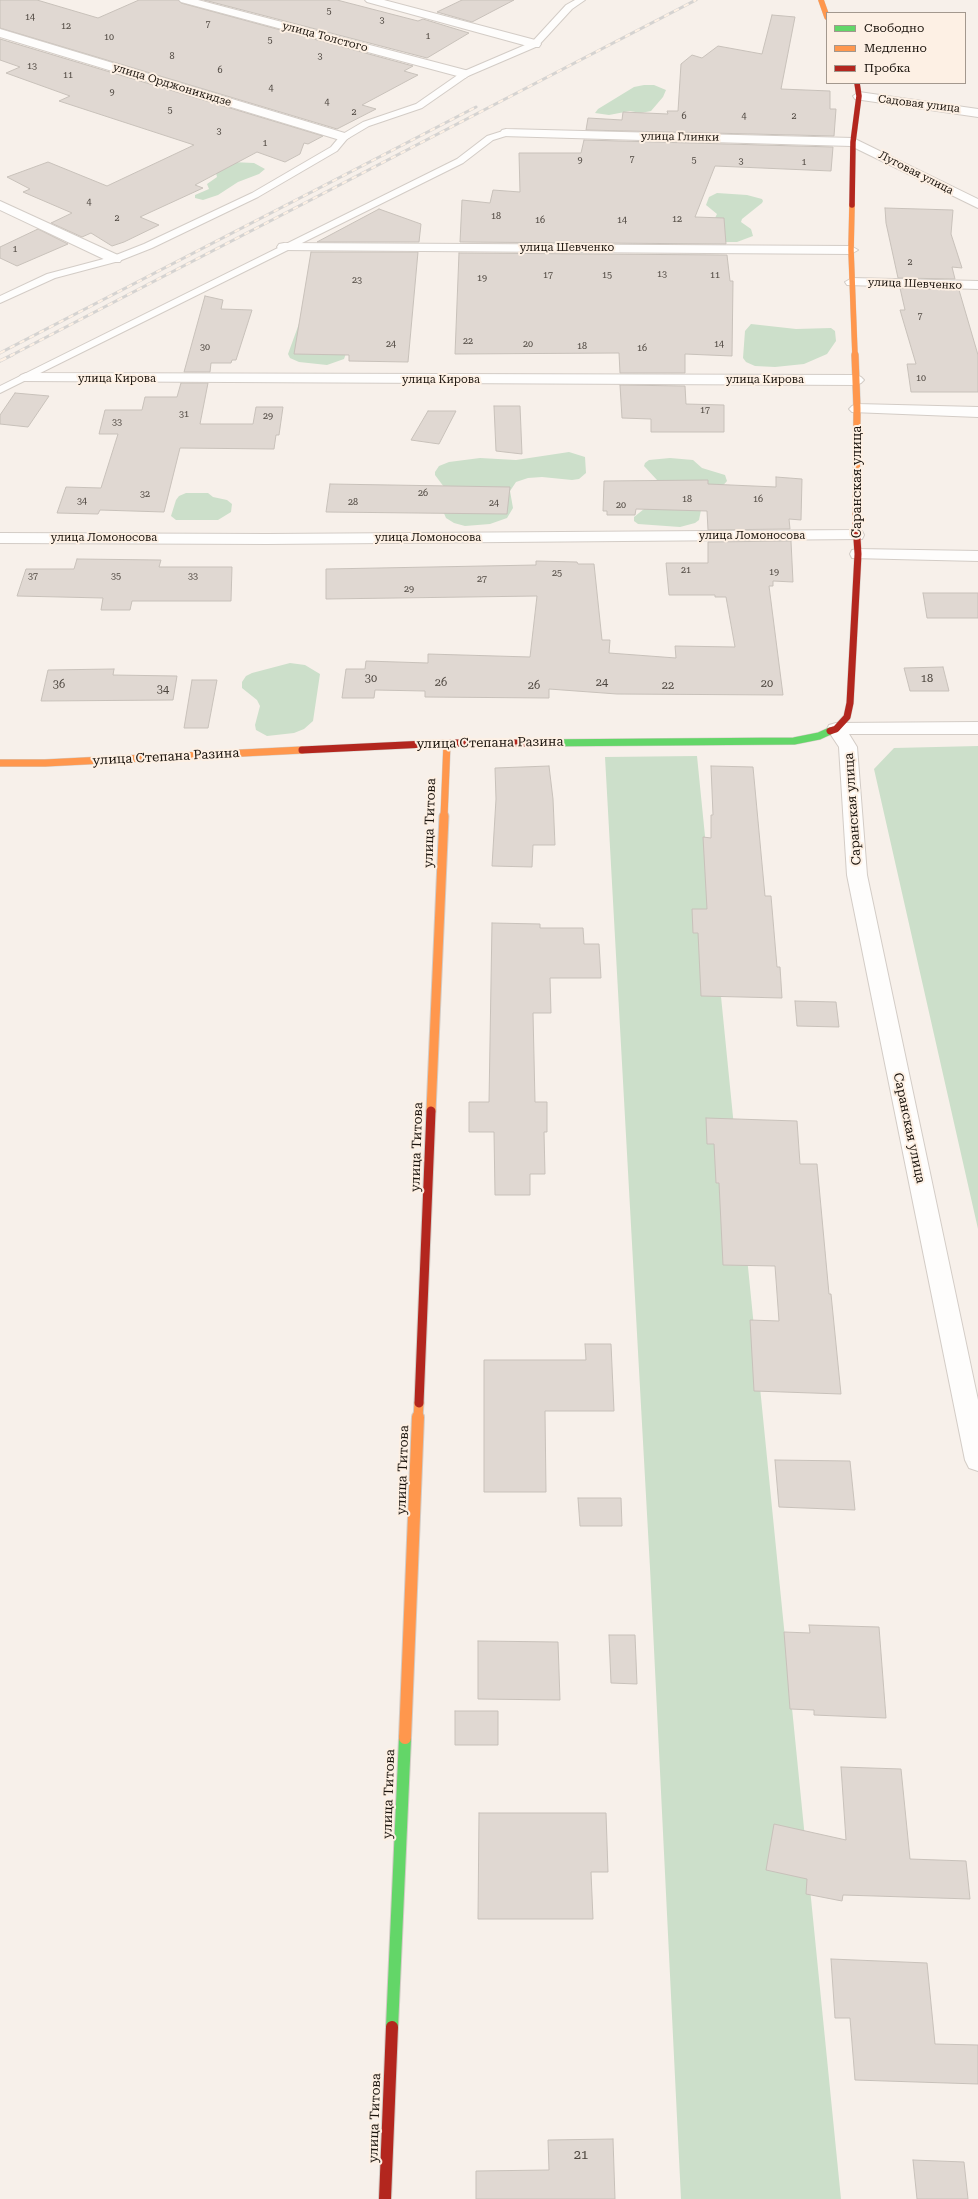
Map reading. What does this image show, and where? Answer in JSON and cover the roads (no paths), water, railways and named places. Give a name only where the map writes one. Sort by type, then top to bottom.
[{"type":"street","name":"улица Толстого","points":[[185,0],[465,74]]},
{"type":"street","points":[[371,0],[535,44]]},
{"type":"street","points":[[820,0],[826,16]]},
{"type":"street","name":"улица Орджоникидзе","points":[[0,33],[344,137]]},
{"type":"street","name":"Саранская улица","points":[[857,84],[859,96],[853,142],[851,250],[857,409],[856,535],[858,554],[850,703],[847,716],[836,729],[848,747],[857,876],[978,1460]]},
{"type":"street","name":"Садовая улица","points":[[859,96],[978,113]]},
{"type":"street","name":"улица Глинки","points":[[506,133],[853,142]]},
{"type":"street","name":"Луговая улица","points":[[853,142],[978,204]]},
{"type":"street","points":[[0,205],[115,259]]},
{"type":"street","name":"улица Шевченко","points":[[284,247],[851,250]]},
{"type":"street","name":"улица Шевченко","points":[[852,282],[978,285]]},
{"type":"street","name":"улица Кирова","points":[[26,378],[856,380]]},
{"type":"street","points":[[857,409],[978,412]]},
{"type":"street","name":"улица Ломоносова","points":[[0,538],[267,540],[856,535]]},
{"type":"street","points":[[858,554],[978,556]]},
{"type":"street","name":"улица Степана Разина","points":[[0,763],[45,763],[447,743],[794,741],[819,736],[836,729],[978,728]]},
{"type":"street","name":"улица Титова","points":[[385,2199],[447,743]]},
{"type":"lane","points":[[0,300],[51,276],[115,259],[194,226],[254,195],[334,150],[344,137],[366,124],[420,106],[465,74],[535,44],[569,7],[581,0]]},
{"type":"lane","points":[[0,390],[284,247],[460,161],[490,138],[506,133]]},
{"type":"railway","points":[[10,356],[696,0]]},
{"type":"railway","points":[[0,353],[476,107]]},
{"type":"railway","points":[[0,361],[10,356]]}]
